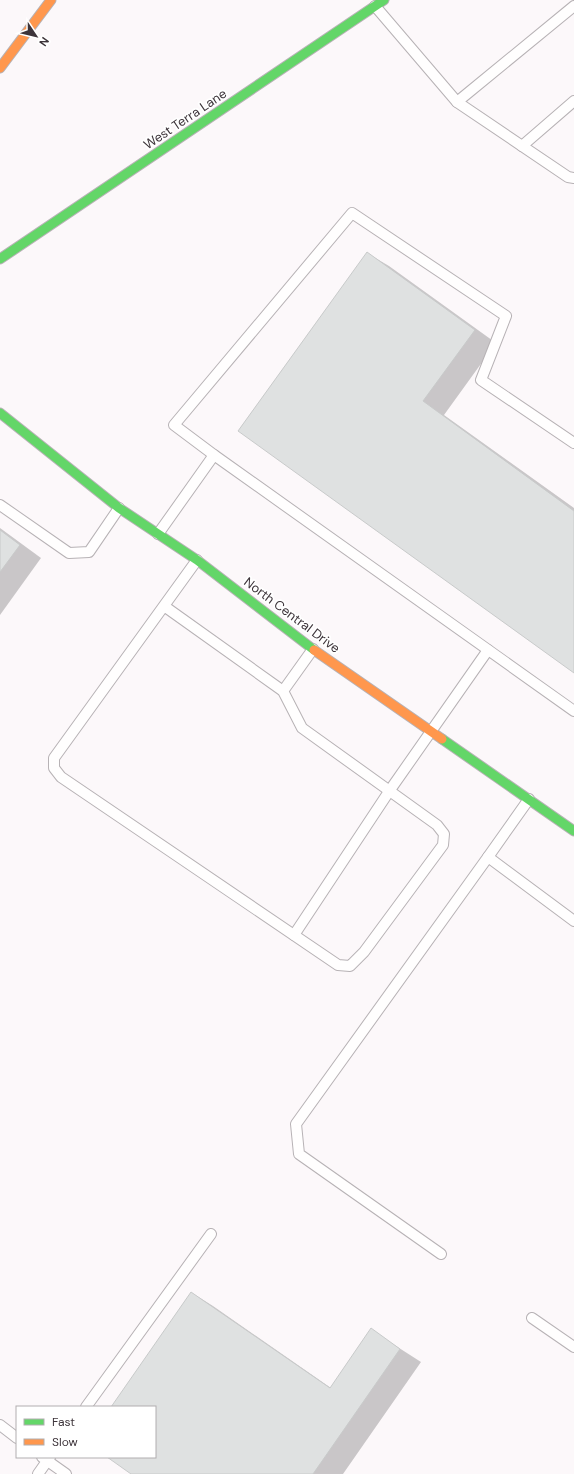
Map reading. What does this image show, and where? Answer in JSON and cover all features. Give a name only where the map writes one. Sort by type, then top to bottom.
[{"type":"main road","points":[[0,68],[51,0]]},
{"type":"main road","name":"West Terra Lane","points":[[0,259],[384,0]]},
{"type":"main road","name":"North Central Drive","points":[[0,413],[119,508],[197,560],[313,649],[574,831]]},
{"type":"lane","points":[[375,6],[456,102],[568,177],[574,178]]},
{"type":"lane","points":[[456,102],[574,6]]},
{"type":"lane","points":[[522,146],[574,101]]},
{"type":"lane","points":[[574,443],[481,380],[506,316],[352,213],[174,424],[214,455],[574,712]]},
{"type":"lane","points":[[158,534],[214,455]]},
{"type":"lane","points":[[0,506],[69,553],[89,552],[119,508]]},
{"type":"lane","points":[[164,606],[283,691],[302,728],[438,825],[444,834],[443,846],[364,952],[350,966],[338,965],[60,777],[54,768],[54,758],[197,560]]},
{"type":"lane","points":[[283,691],[313,649]]},
{"type":"lane","points":[[294,935],[390,790],[488,650]]},
{"type":"lane","points":[[441,1254],[299,1154],[296,1124],[529,799]]},
{"type":"lane","points":[[488,857],[574,921]]},
{"type":"lane","points":[[87,1406],[211,1234]]},
{"type":"lane","points":[[532,1318],[574,1347]]},
{"type":"lane","points":[[0,1425],[16,1437]]},
{"type":"lane","points":[[38,1474],[47,1458],[66,1474]]},
{"type":"building","points":[[367,252],[475,330],[423,401],[574,511],[574,673],[238,431]]},
{"type":"building","points":[[0,530],[20,545],[0,572]]},
{"type":"building","points":[[191,1292],[330,1388],[371,1328],[400,1349],[313,1474],[131,1474],[108,1458],[156,1458],[156,1406],[112,1406]]},
{"type":"traffic: fast","points":[[0,259],[384,0]]},
{"type":"traffic: fast","points":[[0,413],[119,508],[197,560],[314,650]]},
{"type":"traffic: fast","points":[[442,739],[574,831]]},
{"type":"traffic: slow","points":[[0,68],[51,0]]},
{"type":"traffic: slow","points":[[314,650],[442,739]]}]
